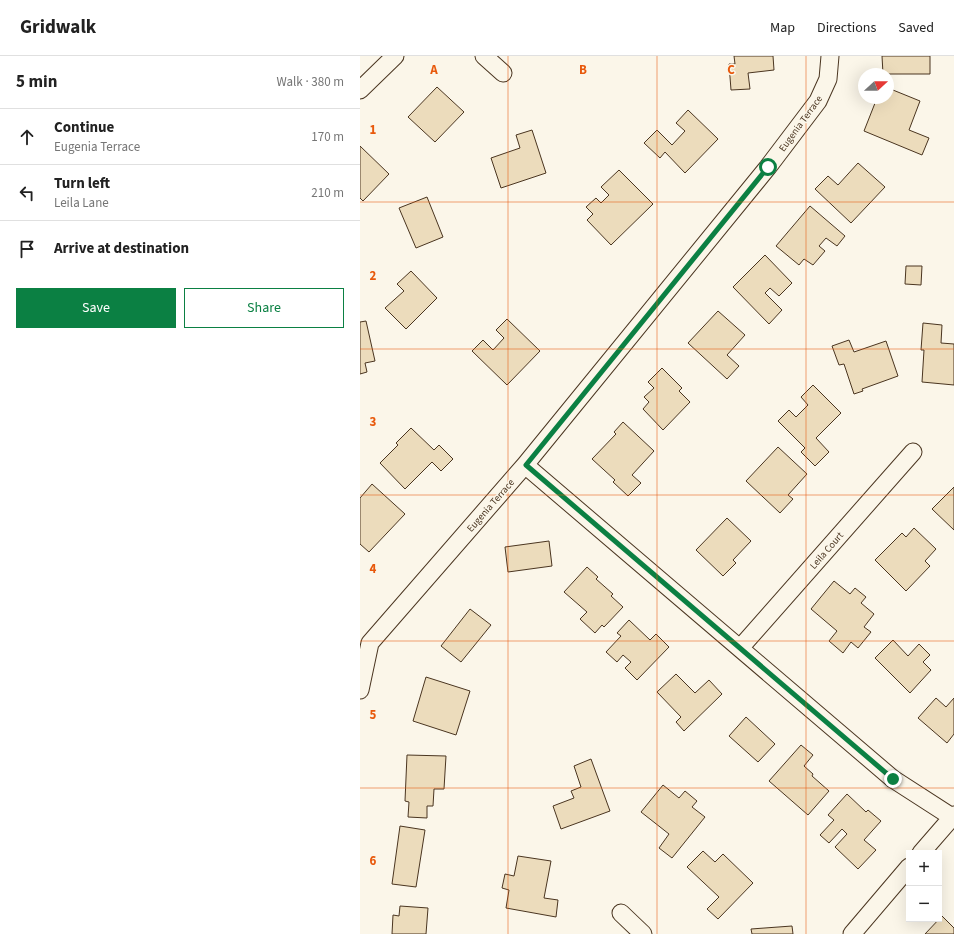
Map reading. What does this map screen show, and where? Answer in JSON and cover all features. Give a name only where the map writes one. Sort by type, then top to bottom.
[{"type":"street","points":[[360,90],[395,56]]},
{"type":"street","points":[[484,56],[503,72]]},
{"type":"street","name":"Eugenia Terrace","points":[[360,690],[370,643],[526,465],[768,167],[818,101],[828,79],[830,56]]},
{"type":"street","name":"Leila Court","points":[[740,648],[913,452]]},
{"type":"street","points":[[526,465],[893,779],[953,816],[924,850]]},
{"type":"street","points":[[852,934],[906,871]]},
{"type":"street","points":[[621,914],[643,934]]},
{"type":"building","points":[[734,56],[773,56],[774,70],[748,73],[750,89],[731,90],[729,64],[735,64]]},
{"type":"building","points":[[882,56],[930,56],[930,74],[894,74],[894,68],[883,68]]},
{"type":"building","points":[[437,87],[464,112],[435,142],[408,117]]},
{"type":"building","points":[[894,90],[920,101],[909,130],[929,138],[922,155],[864,131],[875,104],[894,104]]},
{"type":"building","points":[[688,110],[718,139],[685,173],[665,152],[660,158],[644,143],[657,130],[672,145],[685,131],[676,123]]},
{"type":"building","points":[[532,130],[546,173],[501,188],[491,158],[520,148],[516,135]]},
{"type":"building","points":[[360,146],[389,174],[363,201],[360,198]]},
{"type":"building","points":[[858,163],[885,187],[851,223],[815,189],[828,176],[838,185]]},
{"type":"building","points":[[619,170],[653,204],[611,245],[587,220],[593,214],[586,207],[596,198],[601,203],[609,195],[601,187]]},
{"type":"building","points":[[427,197],[443,237],[416,248],[399,208]]},
{"type":"building","points":[[810,206],[845,236],[837,246],[826,238],[819,246],[825,251],[813,265],[804,259],[799,265],[776,246]]},
{"type":"building","points":[[765,255],[792,283],[779,296],[770,288],[765,293],[782,310],[769,324],[733,287]]},
{"type":"building","points":[[906,266],[922,266],[921,285],[905,284]]},
{"type":"building","points":[[411,271],[437,298],[406,329],[385,308],[404,291],[397,284]]},
{"type":"building","points":[[718,311],[745,335],[727,355],[739,366],[727,379],[688,343]]},
{"type":"building","points":[[507,319],[540,351],[507,385],[472,351],[483,340],[493,350],[504,338],[496,330]]},
{"type":"building","points":[[366,321],[375,361],[365,363],[367,372],[360,374],[360,322]]},
{"type":"building","points":[[923,323],[942,325],[941,343],[954,344],[954,385],[922,382],[924,350],[921,350]]},
{"type":"building","points":[[849,340],[854,352],[886,341],[898,376],[862,389],[863,391],[854,394],[844,364],[839,365],[832,346]]},
{"type":"building","points":[[662,368],[682,388],[679,391],[690,402],[663,430],[643,409],[649,402],[644,397],[654,388],[648,382]]},
{"type":"building","points":[[813,385],[841,413],[816,438],[829,452],[815,466],[801,452],[805,448],[778,421],[789,410],[796,417],[808,405],[801,397]]},
{"type":"building","points":[[623,422],[654,451],[632,475],[641,483],[628,496],[613,482],[615,480],[592,459],[616,434],[614,432]]},
{"type":"building","points":[[411,428],[434,450],[439,445],[453,459],[441,471],[432,462],[405,489],[380,463],[398,445],[396,443]]},
{"type":"building","points":[[778,447],[807,474],[788,495],[793,499],[780,513],[746,481]]},
{"type":"building","points":[[372,484],[405,514],[369,552],[360,544],[360,498]]},
{"type":"building","points":[[954,487],[954,530],[932,509]]},
{"type":"building","points":[[727,518],[751,541],[733,560],[736,563],[723,576],[696,550]]},
{"type":"building","points":[[914,528],[936,549],[925,561],[930,566],[906,591],[875,560],[902,533],[906,537]]},
{"type":"building","points":[[549,541],[552,566],[508,572],[505,547]]},
{"type":"building","points":[[587,567],[598,577],[596,579],[613,594],[611,596],[623,607],[604,627],[602,625],[595,633],[580,619],[587,612],[564,592]]},
{"type":"building","points":[[834,581],[850,594],[855,588],[866,597],[861,603],[874,614],[864,627],[871,632],[858,648],[851,642],[843,653],[829,641],[837,631],[811,609]]},
{"type":"building","points":[[470,609],[491,625],[461,662],[441,646]]},
{"type":"building","points":[[629,620],[650,640],[656,634],[669,647],[637,680],[625,668],[631,662],[623,655],[617,662],[606,652],[621,636],[617,633]]},
{"type":"building","points":[[893,640],[908,656],[919,644],[930,655],[923,662],[931,670],[910,693],[875,658]]},
{"type":"building","points":[[676,674],[695,693],[709,680],[722,694],[684,731],[676,722],[681,717],[657,692]]},
{"type":"building","points":[[426,677],[470,691],[456,735],[413,721]]},
{"type":"building","points":[[936,698],[946,707],[954,698],[954,734],[947,743],[918,718]]},
{"type":"building","points":[[746,717],[775,744],[758,762],[729,736]]},
{"type":"building","points":[[801,745],[813,755],[804,766],[813,774],[812,776],[829,791],[808,815],[769,781]]},
{"type":"building","points":[[407,755],[446,756],[444,789],[434,789],[433,806],[427,806],[427,818],[408,817],[409,802],[405,801]]},
{"type":"building","points":[[591,759],[610,811],[561,829],[553,806],[574,798],[571,791],[581,787],[574,766]]},
{"type":"building","points":[[663,785],[679,798],[685,791],[697,801],[692,807],[705,817],[672,858],[659,848],[669,834],[641,812]]},
{"type":"building","points":[[847,794],[866,812],[868,810],[881,821],[864,840],[876,850],[858,869],[835,847],[847,834],[842,829],[829,843],[820,835],[834,820],[828,815]]},
{"type":"building","points":[[400,826],[425,830],[416,887],[392,884]]},
{"type":"building","points":[[703,851],[715,862],[723,854],[753,883],[718,919],[707,909],[719,897],[687,867]]},
{"type":"building","points":[[518,856],[551,861],[544,898],[558,900],[556,917],[506,908],[509,890],[502,888],[505,874],[514,876]]},
{"type":"building","points":[[400,906],[428,908],[426,934],[392,934],[393,915],[399,916]]},
{"type":"building","points":[[942,916],[954,928],[954,934],[925,934],[936,922],[942,922]]},
{"type":"building","points":[[792,926],[793,934],[752,934],[751,929]]},
{"type":"route","points":[[768,167],[526,465],[893,779]]}]
